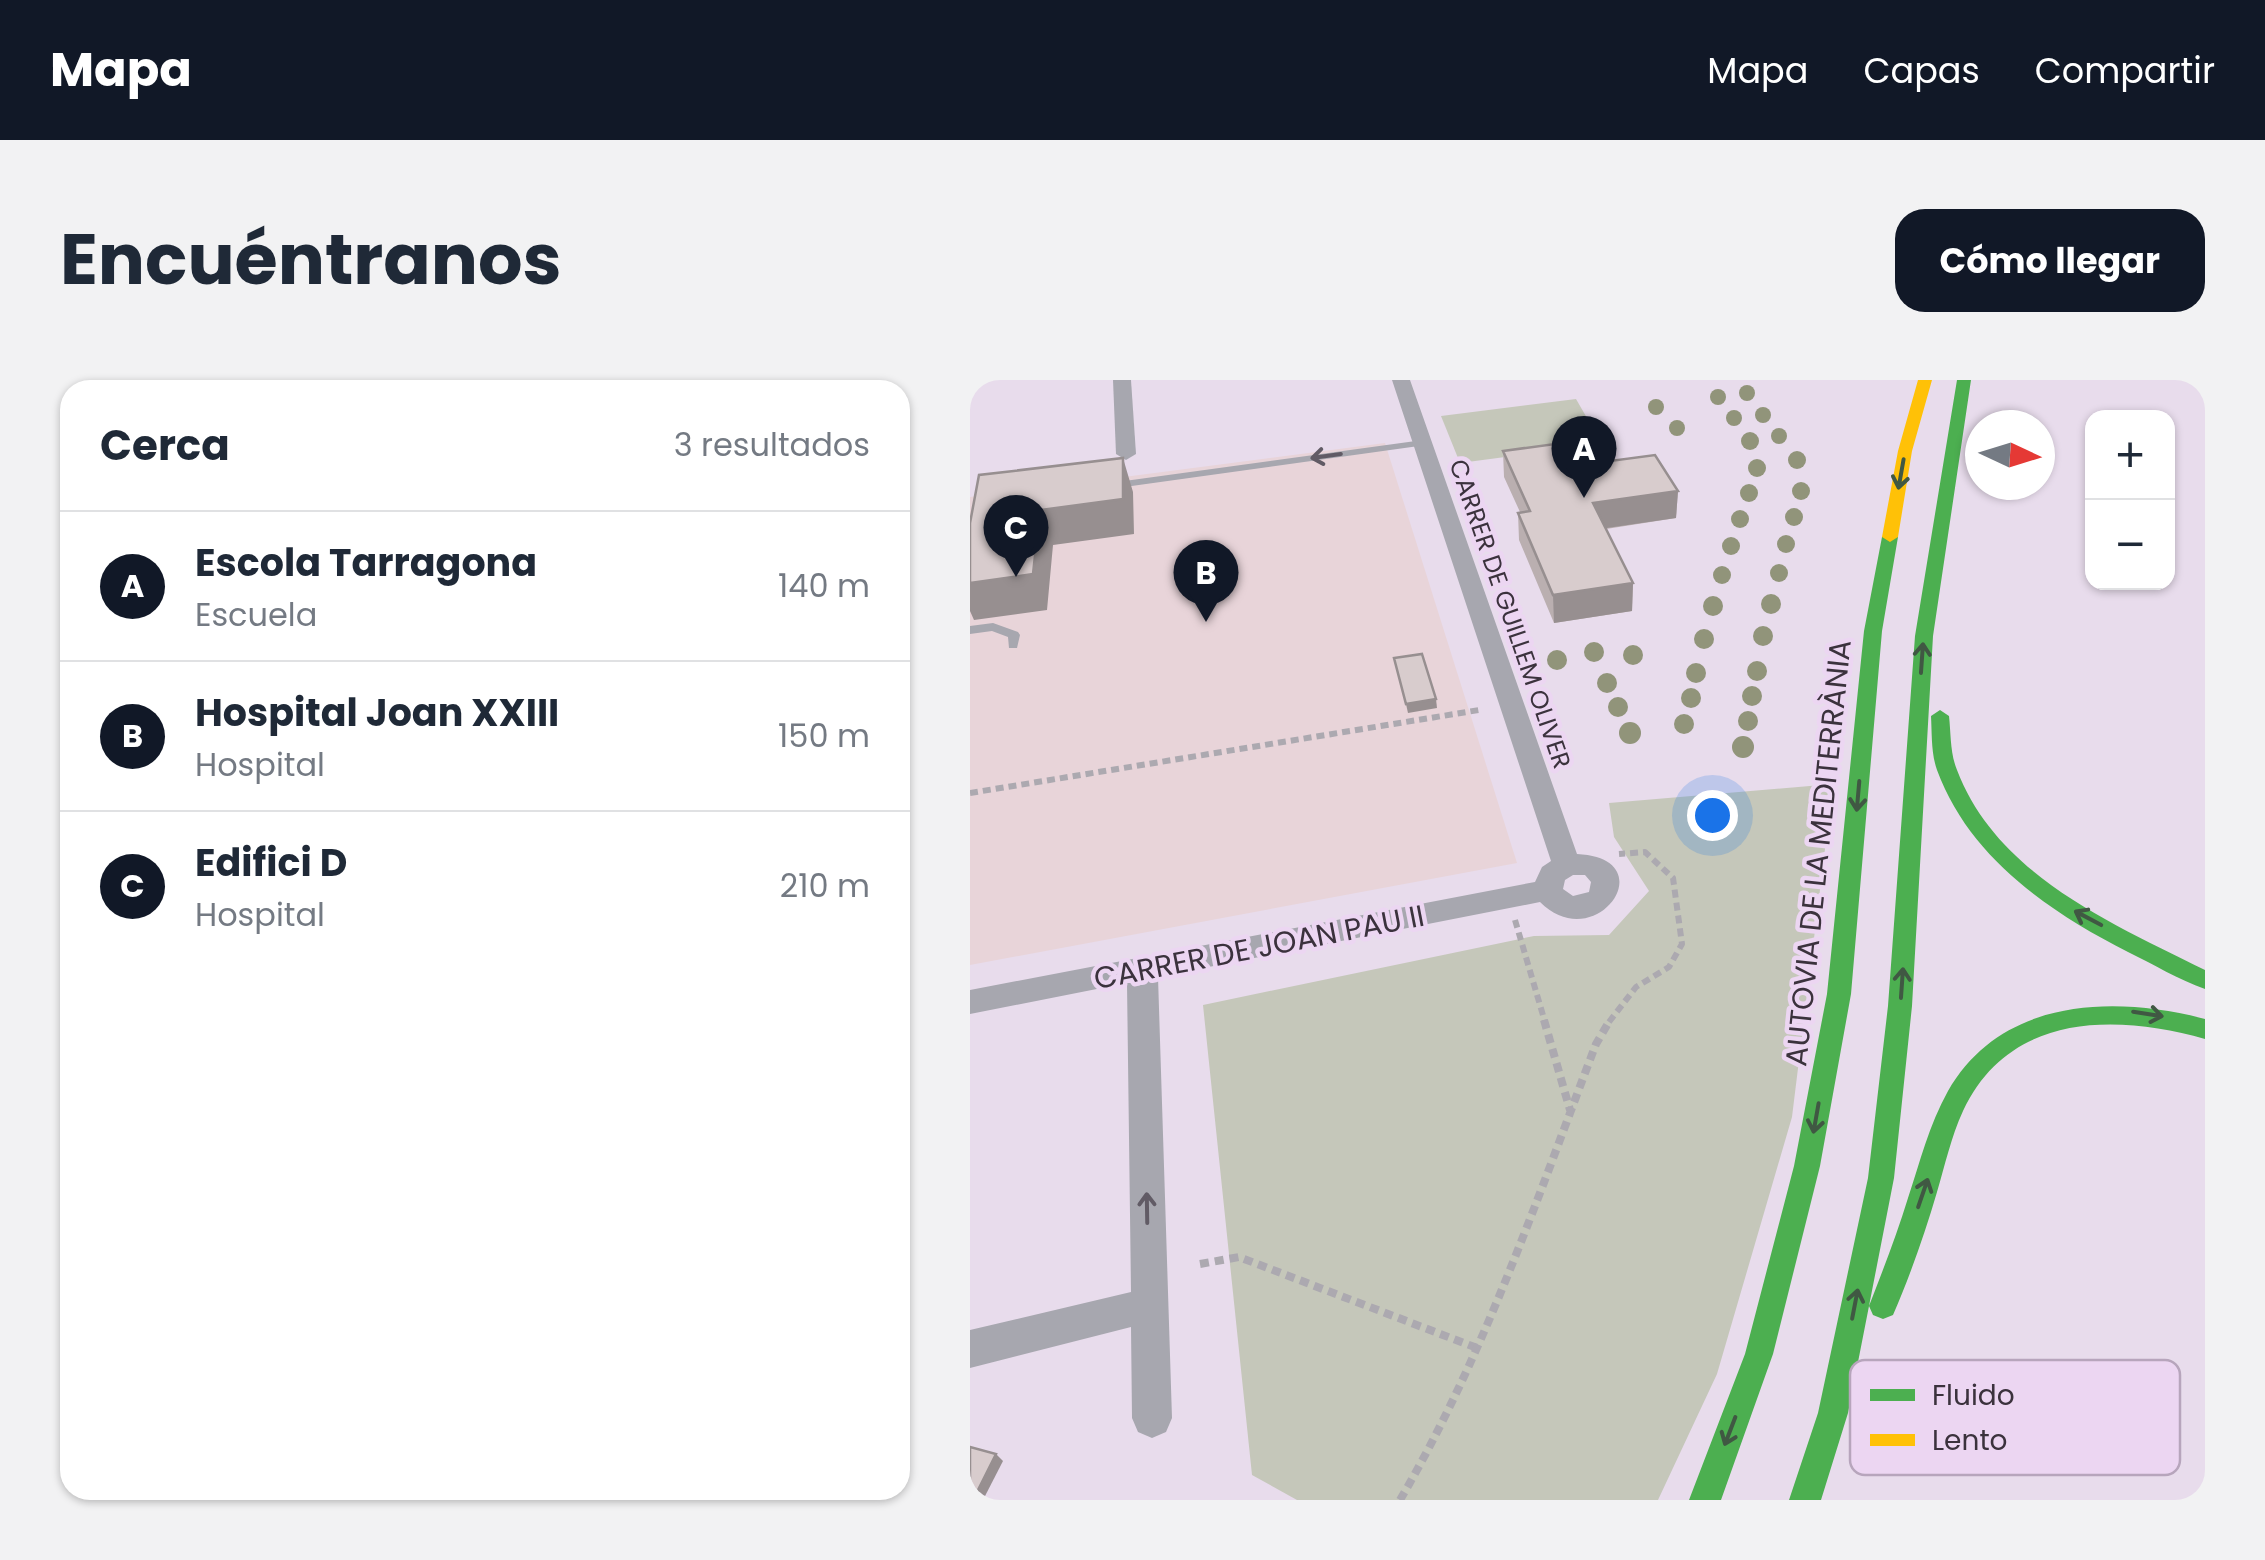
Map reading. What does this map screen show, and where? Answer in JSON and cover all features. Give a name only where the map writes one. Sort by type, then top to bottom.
[{"type":"highway","name":"AUTOVIA DE LA MEDITERRÀNIA","points":[[1704,1500],[1760,1354],[1807,1166],[1839,994],[1873,631],[1905,451],[1925,380]]},
{"type":"highway","points":[[1805,1500],[1833,1413],[1880,1178],[1900,1006],[1924,636],[1964,380]]},
{"type":"highway","points":[[1938,534],[1944,638],[1940,724],[1950,784],[1991,848],[2056,902],[2205,980]]},
{"type":"highway","points":[[1860,1360],[1873,1334],[1942,1133],[1966,1083],[1984,1063],[2019,1033],[2051,1019],[2089,1011],[2154,1014],[2205,1029]]},
{"type":"highway","points":[[1833,1413],[1850,1379]]},
{"type":"street","points":[[1122,380],[1126,454]]},
{"type":"street","name":"CARRER DE GUILLEM OLIVER","points":[[1401,380],[1567,865]]},
{"type":"street","points":[[1583,864],[1603,874],[1607,888],[1603,898],[1586,907],[1573,908],[1559,903],[1547,890],[1552,874],[1567,865],[1583,864]]},
{"type":"street","name":"CARRER DE JOAN PAU II","points":[[970,1002],[1547,890]]},
{"type":"street","points":[[1142,970],[1152,1418]]},
{"type":"street","points":[[970,1349],[1149,1305]]},
{"type":"lane","points":[[1106,486],[1423,444]]},
{"type":"lane","points":[[970,630],[1006,629],[1014,635],[1013,645]]},
{"type":"path","points":[[970,793],[1479,710]]},
{"type":"path","points":[[1400,1500],[1426,1458],[1478,1348],[1596,1044],[1617,1008],[1636,987],[1670,967],[1682,944],[1673,878],[1645,852],[1618,854]]},
{"type":"path","points":[[1508,897],[1570,1111]]},
{"type":"path","points":[[1200,1264],[1239,1257],[1478,1348]]},
{"type":"shaded area","points":[[1576,399],[1602,444],[1460,463],[1441,416]]},
{"type":"shaded area","points":[[1385,443],[1517,863],[970,965],[970,497]]},
{"type":"shaded area","points":[[1833,784],[1792,1117],[1717,1374],[1658,1500],[1297,1500],[1252,1475],[1203,1005],[1534,936],[1609,935],[1649,891],[1614,837],[1609,803]]},
{"type":"building","points":[[1562,443],[1573,466],[1655,455],[1678,491],[1593,503],[1633,583],[1553,595],[1518,513],[1530,511],[1503,451]]},
{"type":"building","points":[[1123,458],[1123,499],[1040,510],[1033,574],[970,583],[970,523],[979,475]]},
{"type":"building","points":[[1422,654],[1436,699],[1406,704],[1394,658]]},
{"type":"building","points":[[970,1447],[996,1454],[976,1494],[970,1492]]},
{"type":"traffic: fast","points":[[1805,1500],[1833,1413],[1881,1178],[1900,1006],[1924,636],[1964,380]]},
{"type":"traffic: fast","points":[[1705,1500],[1759,1354],[1807,1166],[1839,994],[1873,631],[1890,537]]},
{"type":"traffic: fast","points":[[1940,716],[1947,770],[1965,809],[1990,843],[2054,898],[2205,980]]},
{"type":"traffic: fast","points":[[1883,1306],[1945,1123],[1957,1097],[1988,1058],[2014,1038],[2074,1016],[2140,1015],[2205,1029]]},
{"type":"traffic: slow","points":[[1890,537],[1905,451],[1925,380]]},
{"type":"place","name":"Escola Tarragona","points":[[1584,498]]},
{"type":"place","name":"Edifici D","points":[[1016,577]]},
{"type":"place","name":"Hospital Joan XXIII","points":[[1206,622]]}]
